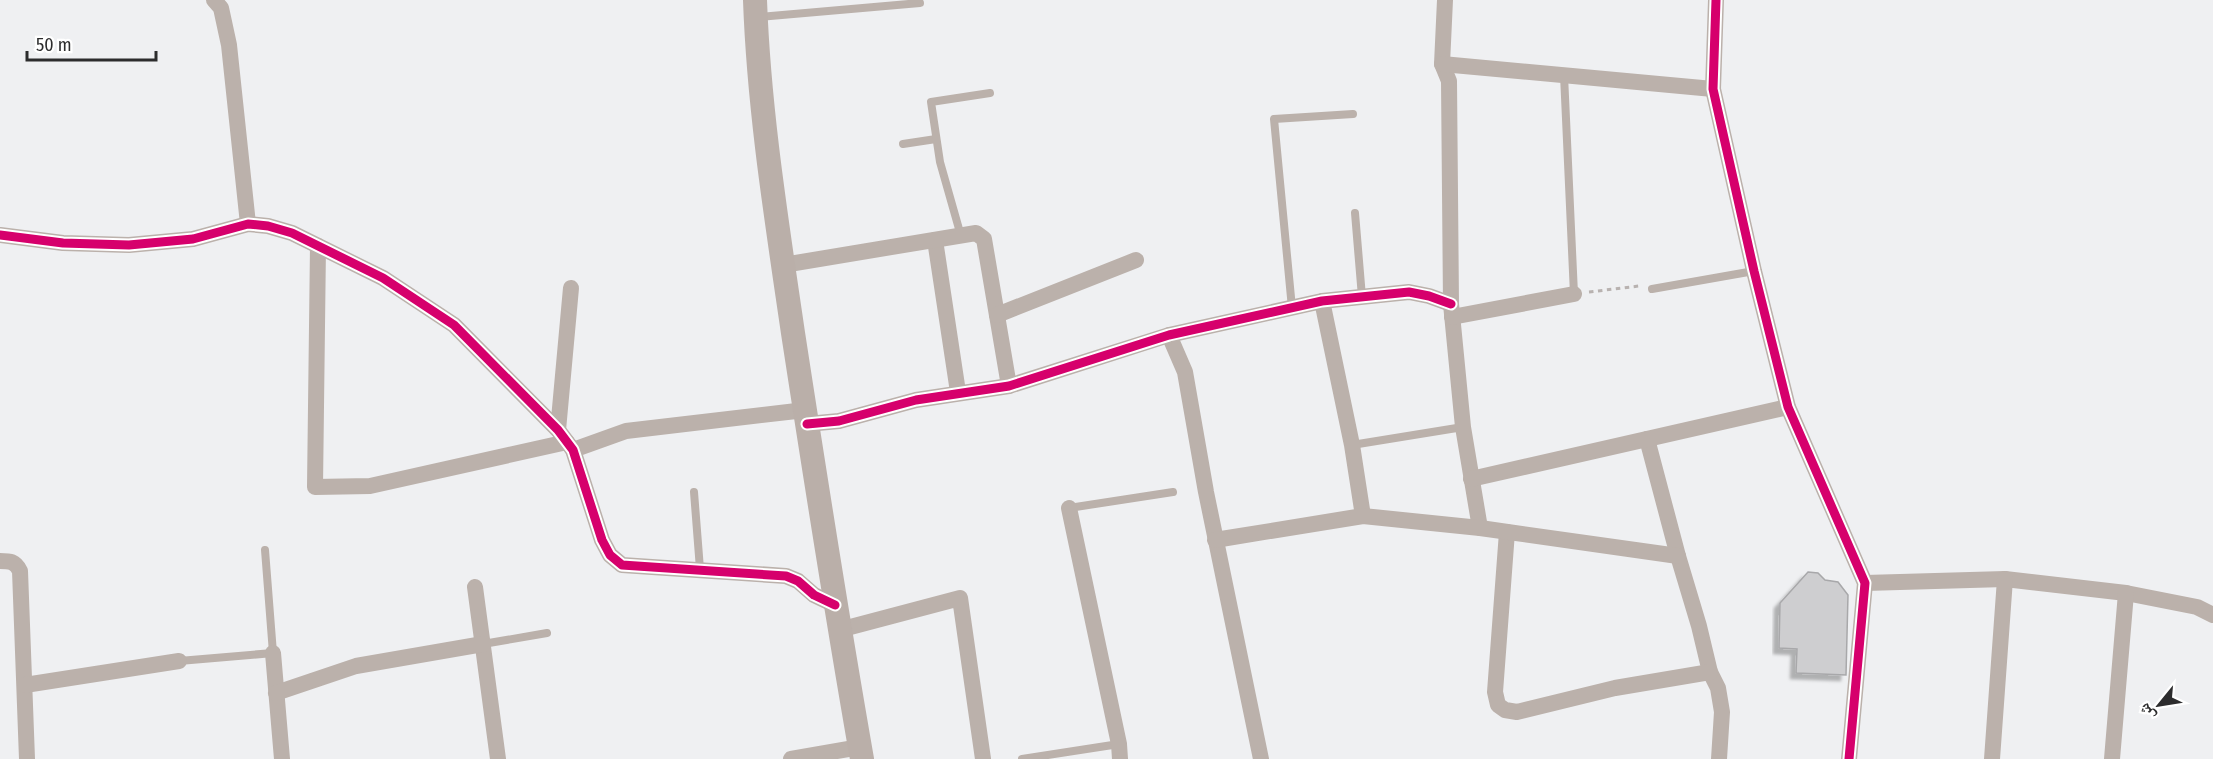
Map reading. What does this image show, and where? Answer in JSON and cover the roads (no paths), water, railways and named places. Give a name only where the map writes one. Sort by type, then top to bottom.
[{"type":"main road","points":[[755,9],[765,138],[783,265],[839,630],[861,753]]},
{"type":"street","points":[[214,0],[221,8],[229,45],[248,224]]},
{"type":"street","points":[[1445,0],[1442,64],[1449,81],[1451,310],[1463,427],[1480,528]]},
{"type":"street","points":[[1716,0],[1713,89],[1754,271],[1788,407],[1865,583],[1849,759]]},
{"type":"street","points":[[1442,64],[1713,89]]},
{"type":"street","points":[[0,235],[63,243],[129,245],[193,239],[248,224],[268,226],[292,233],[383,278],[454,325],[566,440]]},
{"type":"street","points":[[783,265],[976,233],[984,240],[1010,386]]},
{"type":"street","points":[[935,240],[958,392]]},
{"type":"street","points":[[318,246],[315,487],[370,486],[566,440],[626,431],[806,417],[839,421],[916,400],[1010,386],[1169,335],[1322,301],[1409,292],[1429,296],[1451,310],[1574,294]]},
{"type":"street","points":[[997,315],[1136,260]]},
{"type":"street","points":[[571,288],[566,440],[602,540],[610,555],[622,565],[786,576],[798,581],[814,595],[835,604]]},
{"type":"street","points":[[1322,301],[1352,445],[1363,516]]},
{"type":"street","points":[[1169,335],[1185,372],[1215,540],[1262,759]]},
{"type":"street","points":[[1471,479],[1788,407]]},
{"type":"street","points":[[1647,439],[1710,672],[1718,688],[1722,712],[1719,759]]},
{"type":"street","points":[[1069,508],[1120,752]]},
{"type":"street","points":[[1215,540],[1363,516],[1480,528],[1678,555]]},
{"type":"street","points":[[1507,532],[1495,692],[1498,705],[1505,710],[1516,712],[1615,688],[1710,672]]},
{"type":"street","points":[[0,561],[17,564],[20,571],[27,759]]},
{"type":"street","points":[[1865,583],[2005,579],[2126,593],[2197,607],[2213,615]]},
{"type":"street","points":[[1992,759],[2005,579]]},
{"type":"street","points":[[475,587],[498,759]]},
{"type":"street","points":[[2112,759],[2126,593]]},
{"type":"street","points":[[839,630],[960,598],[983,759]]},
{"type":"street","points":[[276,693],[356,666],[483,644]]},
{"type":"street","points":[[273,653],[282,759]]},
{"type":"street","points":[[25,685],[179,661]]},
{"type":"street","points":[[791,759],[861,753]]},
{"type":"lane","points":[[755,9],[920,3]]},
{"type":"lane","points":[[1564,75],[1574,294]]},
{"type":"lane","points":[[961,236],[940,162],[931,102],[990,93]]},
{"type":"lane","points":[[1293,308],[1274,119],[1353,114]]},
{"type":"lane","points":[[903,144],[936,140]]},
{"type":"lane","points":[[1355,213],[1362,297]]},
{"type":"lane","points":[[1652,288],[1754,271]]},
{"type":"lane","points":[[1352,445],[1463,427]]},
{"type":"lane","points":[[694,492],[700,569]]},
{"type":"lane","points":[[1069,508],[1173,492]]},
{"type":"lane","points":[[179,661],[273,653],[265,550]]},
{"type":"lane","points":[[483,644],[547,633]]},
{"type":"lane","points":[[1022,759],[1120,752]]}]
